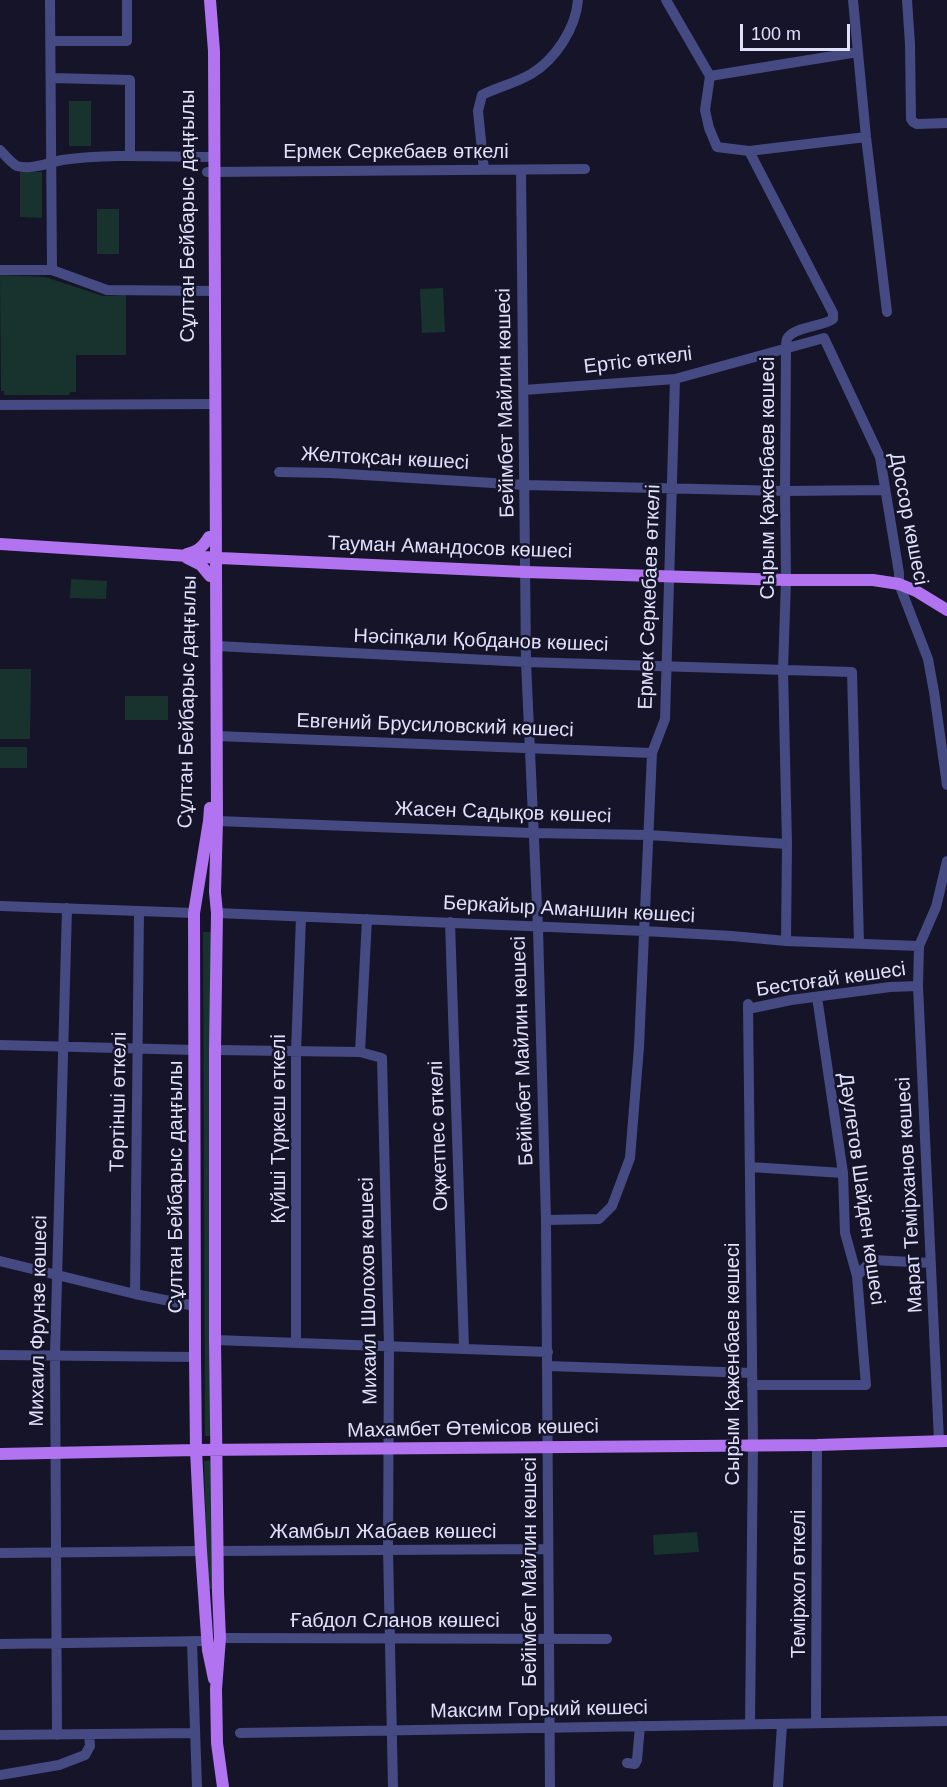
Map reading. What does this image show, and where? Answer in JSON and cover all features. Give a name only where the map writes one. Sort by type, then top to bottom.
[{"type":"main road","name":"Сұлтан Бейбарыс даңғылы","points":[[203,0],[211,157]]},
{"type":"main road","name":"Сұлтан Бейбарыс даңғылы","points":[[210,0],[214,51],[211,157],[213,576],[209,821],[194,913],[195,1357],[196,1450],[201,1551],[208,1656],[216,1689]]},
{"type":"main road","points":[[180,555],[196,552],[213,538],[224,550],[240,559]]},
{"type":"main road","name":"Тауман Амандосов көшесі","points":[[0,544],[240,559],[525,572],[786,580],[873,580],[899,584],[925,596],[947,610]]},
{"type":"main road","points":[[180,555],[196,561],[213,576],[229,563],[240,559]]},
{"type":"main road","name":"Сұлтан Бейбарыс даңғылы","points":[[213,576],[217,646],[215,1340],[220,1638],[216,1689],[218,1743],[223,1787]]},
{"type":"main road","points":[[198,893],[201,890],[215,892]]},
{"type":"main road","name":"Махамбет Өтемісов көшесі","points":[[0,1454],[196,1450],[817,1445],[943,1441]]},
{"type":"street","points":[[50,0],[52,270]]},
{"type":"street","points":[[52,41],[127,41],[127,0]]},
{"type":"street","points":[[484,170],[478,111],[482,95],[531,74],[549,59],[568,33],[578,0]]},
{"type":"street","points":[[666,0],[710,76],[705,110],[717,147],[749,151],[866,137]]},
{"type":"street","points":[[853,0],[866,137],[887,312]]},
{"type":"street","points":[[907,0],[911,119],[916,123],[947,123]]},
{"type":"street","points":[[710,76],[858,52]]},
{"type":"street","points":[[52,78],[130,80],[130,156]]},
{"type":"street","points":[[0,150],[18,166],[40,166],[51,162],[86,157],[211,157]]},
{"type":"street","name":"Сырым Қаженбаев көшесі","points":[[749,151],[833,319],[827,323],[793,332],[787,339],[786,349],[784,491],[786,580],[783,670],[787,844],[786,941]]},
{"type":"street","name":"Ермек Серкебаев өткелі","points":[[211,172],[585,169]]},
{"type":"street","name":"Бейімбет Майлин көшесі","points":[[520,170],[526,662],[538,928],[546,1220],[550,1787]]},
{"type":"street","points":[[0,270],[52,270],[106,290],[212,291]]},
{"type":"street","name":"Ертіс өткелі","points":[[524,390],[675,379],[824,338]]},
{"type":"street","name":"Доссор көшесі","points":[[824,338],[880,457],[899,584],[928,658],[947,785]]},
{"type":"street","name":"Ермек Серкебаев өткелі","points":[[546,1220],[598,1219],[612,1206],[630,1158],[639,1047],[652,753],[665,719],[675,379]]},
{"type":"street","points":[[0,405],[212,404]]},
{"type":"street","name":"Желтоқсан көшесі","points":[[279,472],[331,472],[525,485],[784,491],[885,490]]},
{"type":"street","name":"Нәсіпқали Қобданов көшесі","points":[[217,646],[526,662],[852,672],[859,943]]},
{"type":"street","name":"Евгений Брусиловский көшесі","points":[[217,736],[652,753]]},
{"type":"street","name":"Жасен Садықов көшесі","points":[[217,821],[649,835],[787,844]]},
{"type":"street","points":[[919,946],[936,907],[947,861]]},
{"type":"street","points":[[0,906],[194,913]]},
{"type":"street","name":"Михаил Фрунзе көшесі","points":[[57,1735],[55,1354],[67,908]]},
{"type":"street","name":"Төртінші өткелі","points":[[135,1294],[139,911]]},
{"type":"street","name":"Беркайыр Аманшин көшесі","points":[[217,914],[450,922],[538,928],[644,931],[786,941],[919,946]]},
{"type":"street","name":"Күйші Түркеш өткелі","points":[[296,1342],[296,1052],[301,917]]},
{"type":"street","points":[[215,1050],[360,1052],[367,919]]},
{"type":"street","name":"Оқжетпес өткелі","points":[[450,922],[464,1348]]},
{"type":"street","name":"Марат Темірханов көшесі","points":[[919,946],[918,986],[931,1263],[943,1441]]},
{"type":"street","name":"Бестоғай көшесі","points":[[748,1007],[890,987],[918,986]]},
{"type":"street","name":"Дәулетов Шайден көшесі","points":[[752,1385],[866,1385],[856,1276],[845,1233],[843,1173],[817,997]]},
{"type":"street","name":"Сырым Қаженбаев көшесі","points":[[748,1007],[753,1445],[750,1724]]},
{"type":"street","points":[[0,1045],[195,1050]]},
{"type":"street","name":"Михаил Шолохов көшесі","points":[[360,1052],[382,1058],[389,1346],[388,1549],[393,1787]]},
{"type":"street","points":[[750,1167],[843,1173]]},
{"type":"street","points":[[856,1276],[872,1260],[931,1263]]},
{"type":"street","points":[[0,1261],[195,1306]]},
{"type":"street","points":[[215,1340],[548,1352]]},
{"type":"street","points":[[0,1355],[195,1357]]},
{"type":"street","points":[[548,1366],[752,1373]]},
{"type":"street","name":"Теміржол өткелі","points":[[816,1723],[817,1445]]},
{"type":"street","name":"Жамбыл Жабаев көшесі","points":[[218,1551],[548,1549]]},
{"type":"street","points":[[0,1553],[201,1551]]},
{"type":"street","name":"Ғабдол Сланов көшесі","points":[[220,1638],[607,1639]]},
{"type":"street","points":[[0,1644],[207,1641]]},
{"type":"street","points":[[192,1642],[197,1787]]},
{"type":"street","name":"Максим Горький көшесі","points":[[240,1733],[947,1721]]},
{"type":"street","points":[[778,1787],[782,1724]]},
{"type":"street","points":[[627,1764],[634,1764],[637,1760],[640,1726]]},
{"type":"street","points":[[0,1735],[194,1733]]},
{"type":"street","points":[[0,1775],[59,1765],[85,1755],[90,1746],[89,1734]]},
{"type":"green space","points":[[69,101],[91,101],[91,146],[69,146]]},
{"type":"green space","points":[[20,172],[42,172],[42,218],[20,217]]},
{"type":"green space","points":[[97,209],[119,209],[119,254],[97,254]]},
{"type":"green space","points":[[0,275],[45,277],[103,296],[126,295],[126,355],[76,355],[76,392],[70,392],[69,395],[4,395],[4,391],[1,391]]},
{"type":"green space","points":[[443,288],[445,332],[422,333],[420,289]]},
{"type":"green space","points":[[71,579],[107,581],[106,599],[70,598]]},
{"type":"green space","points":[[0,669],[31,669],[30,739],[0,739]]},
{"type":"green space","points":[[125,696],[168,696],[168,720],[125,720]]},
{"type":"green space","points":[[0,747],[27,747],[27,768],[0,768]]},
{"type":"green space","points":[[203,932],[211,932],[213,1436],[205,1436]]},
{"type":"green space","points":[[211,1460],[215,1589],[208,1589],[204,1461]]},
{"type":"green space","points":[[697,1532],[699,1552],[654,1555],[653,1535]]}]
